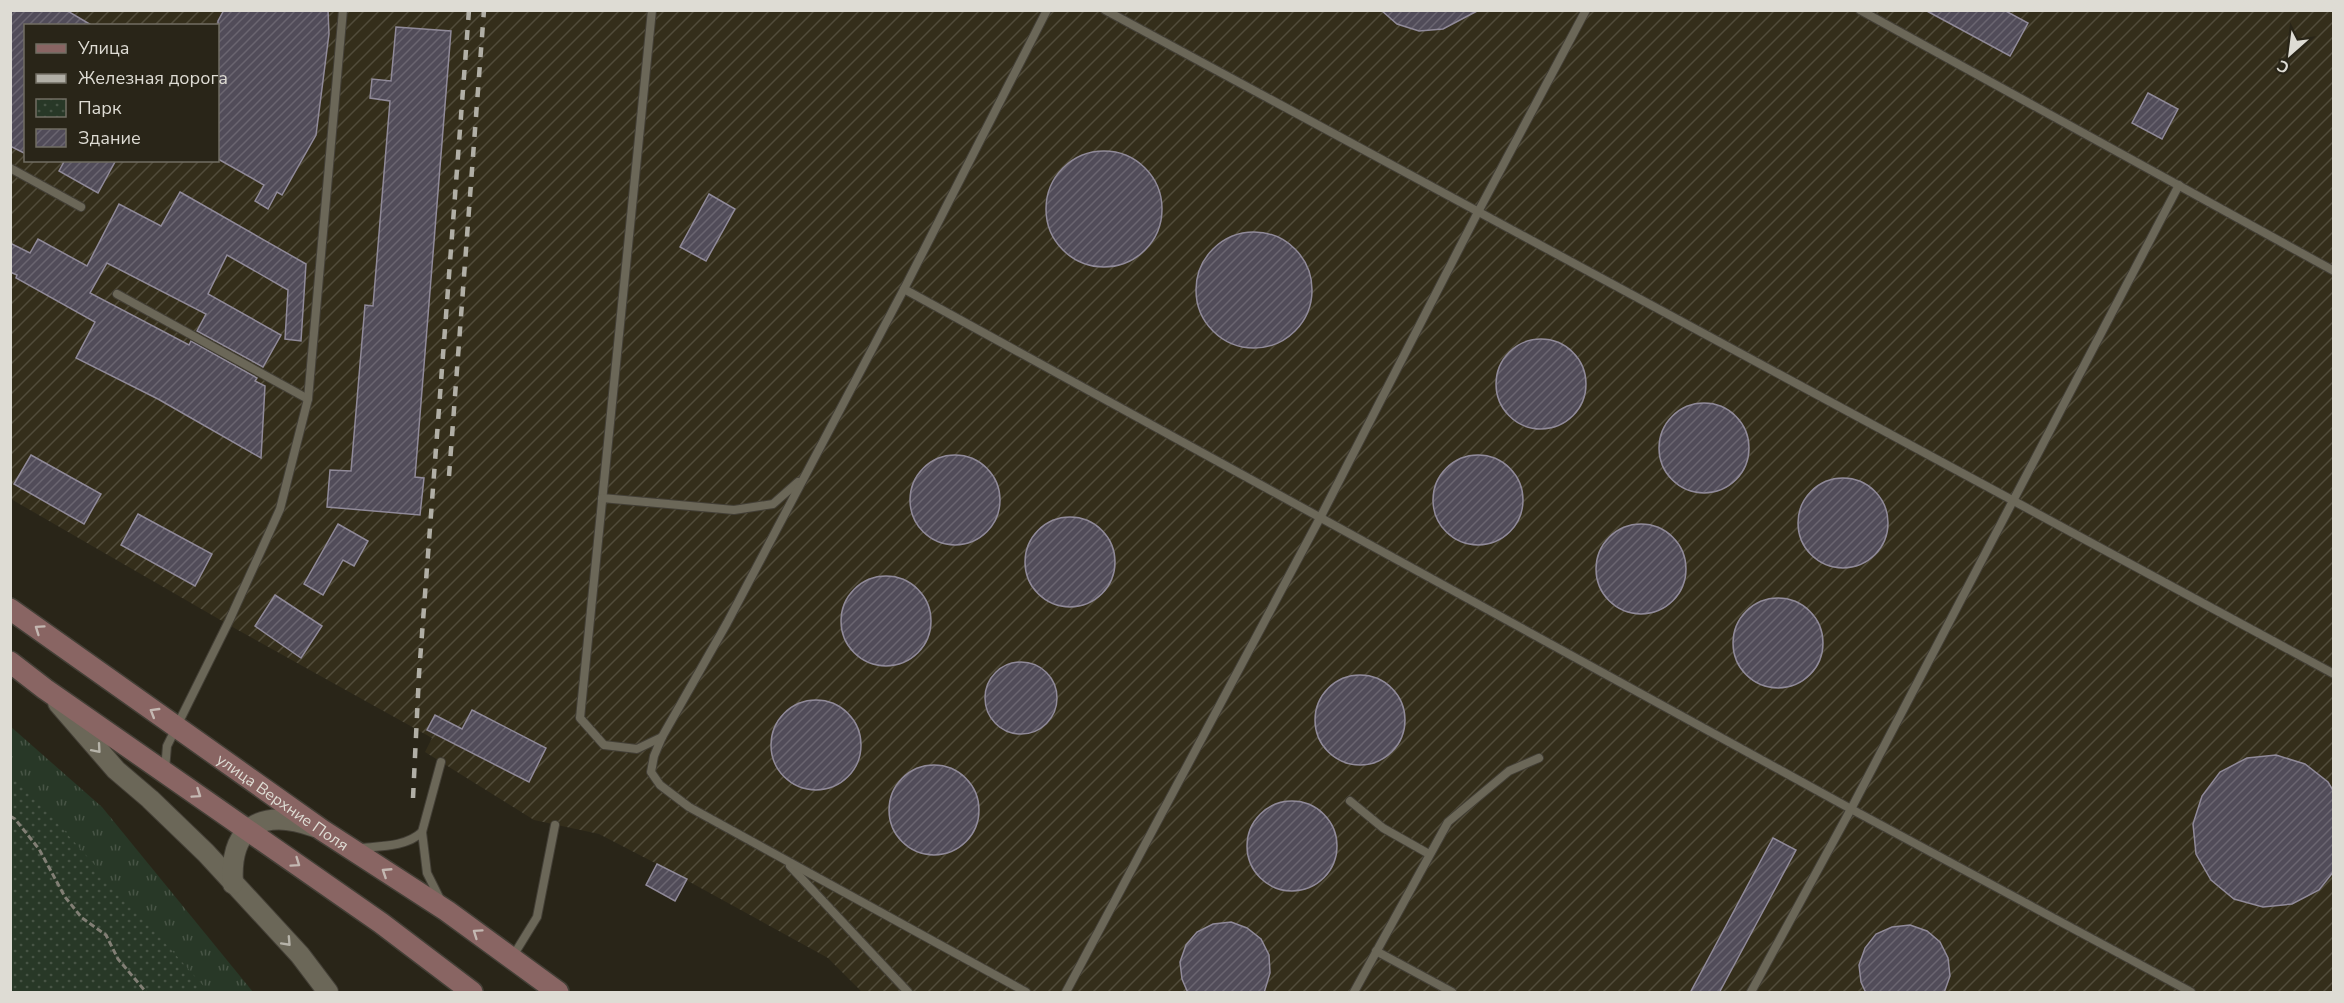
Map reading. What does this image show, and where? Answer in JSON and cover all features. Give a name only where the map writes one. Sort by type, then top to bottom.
[{"type":"main road","name":"улица Верхние Поля","points":[[10,609],[345,846],[447,911],[558,993]]},
{"type":"main road","points":[[10,662],[45,689],[381,923],[472,993]]},
{"type":"street","points":[[45,689],[116,770],[206,853],[300,955],[328,993]]},
{"type":"street","points":[[233,884],[231,865],[235,851],[241,838],[260,822],[276,819],[302,822],[322,830]]},
{"type":"lane","points":[[165,772],[167,746],[229,621],[280,509],[308,399],[343,10]]},
{"type":"lane","points":[[652,10],[580,718],[604,745],[637,749],[662,737]]},
{"type":"lane","points":[[1026,993],[689,807],[660,784],[651,772],[654,756],[662,737],[726,623],[904,289],[1047,10]]},
{"type":"lane","points":[[1105,10],[2334,674]]},
{"type":"lane","points":[[1066,993],[1321,516],[1478,212],[1586,10]]},
{"type":"lane","points":[[1860,10],[2334,271]]},
{"type":"lane","points":[[10,168],[81,207]]},
{"type":"lane","points":[[1750,993],[1851,809],[2179,185]]},
{"type":"lane","points":[[904,289],[2191,993]]},
{"type":"lane","points":[[117,294],[308,399]]},
{"type":"lane","points":[[602,498],[734,510],[773,504],[801,480]]},
{"type":"lane","points":[[1354,993],[1448,822],[1509,771],[1539,758]]},
{"type":"lane","points":[[441,762],[422,832],[426,873],[447,911]]},
{"type":"lane","points":[[1350,801],[1383,828],[1429,854]]},
{"type":"lane","points":[[512,958],[537,917],[555,825]]},
{"type":"lane","points":[[345,846],[355,848],[391,846],[418,836],[422,832]]},
{"type":"lane","points":[[785,861],[908,993]]},
{"type":"lane","points":[[1376,951],[1452,993]]},
{"type":"path","points":[[10,816],[39,849],[65,897],[82,918],[106,935],[118,959],[146,993]]},
{"type":"shaded area","points":[[11,11],[2333,11],[2333,992],[862,992],[828,958],[657,864],[599,834],[534,820],[425,752],[432,738],[236,629],[11,499]]},
{"type":"green space","points":[[10,726],[102,807],[253,992],[11,992]]},
{"type":"green space","points":[[11,774],[32,795],[209,992],[11,992]]},
{"type":"building","points":[[10,10],[66,10],[90,24],[24,24],[24,153],[10,146]]},
{"type":"building","points":[[224,10],[328,10],[329,34],[316,135],[282,195],[277,192],[268,209],[255,201],[264,185],[219,160],[218,21]]},
{"type":"building","points":[[1381,10],[1479,10],[1443,29],[1419,31],[1397,24]]},
{"type":"building","points":[[1925,10],[2004,10],[2028,23],[2010,56]]},
{"type":"building","points":[[396,27],[451,31],[415,477],[424,478],[420,515],[327,507],[330,470],[351,471],[365,305],[373,306],[390,101],[370,98],[372,79],[391,81]]},
{"type":"building","points":[[2148,93],[2178,109],[2162,139],[2132,123]]},
{"type":"building","points":[[1104,151],[1126,155],[1145,168],[1158,187],[1162,209],[1158,231],[1145,250],[1126,263],[1104,267],[1082,263],[1063,250],[1050,231],[1046,209],[1050,187],[1063,168],[1082,155]]},
{"type":"building","points":[[64,162],[115,162],[98,193],[59,171]]},
{"type":"building","points":[[180,192],[306,264],[301,341],[285,339],[288,290],[227,255],[208,294],[281,335],[263,367],[197,331],[206,314],[107,263],[90,293],[189,345],[191,341],[257,378],[255,381],[265,386],[261,458],[158,399],[76,358],[95,322],[16,278],[17,275],[10,272],[10,243],[30,253],[38,239],[87,266],[119,204],[161,226]]},
{"type":"building","points":[[709,194],[735,209],[706,261],[680,247]]},
{"type":"building","points":[[1254,232],[1276,236],[1295,249],[1308,268],[1312,290],[1308,312],[1295,331],[1276,344],[1254,348],[1232,344],[1213,331],[1200,312],[1196,290],[1200,268],[1213,249],[1232,236]]},
{"type":"building","points":[[1541,339],[1558,343],[1573,352],[1582,367],[1586,384],[1582,401],[1573,416],[1558,425],[1541,429],[1524,425],[1509,416],[1500,401],[1496,384],[1500,367],[1509,352],[1524,343]]},
{"type":"building","points":[[1704,403],[1721,407],[1736,416],[1745,431],[1749,448],[1745,465],[1736,480],[1721,489],[1704,493],[1687,489],[1672,480],[1663,465],[1659,448],[1663,431],[1672,416],[1687,407]]},
{"type":"building","points":[[31,455],[101,494],[84,524],[14,484]]},
{"type":"building","points":[[955,455],[972,459],[987,468],[996,483],[1000,500],[996,517],[987,532],[972,541],[955,545],[938,541],[923,532],[914,517],[910,500],[914,483],[923,468],[938,459]]},
{"type":"building","points":[[1478,455],[1495,459],[1510,468],[1519,483],[1523,500],[1519,517],[1510,532],[1495,541],[1478,545],[1461,541],[1446,532],[1437,517],[1433,500],[1437,483],[1446,468],[1461,459]]},
{"type":"building","points":[[1843,478],[1860,482],[1875,491],[1884,506],[1888,523],[1884,540],[1875,555],[1860,564],[1843,568],[1826,564],[1811,555],[1802,540],[1798,523],[1802,506],[1811,491],[1826,482]]},
{"type":"building","points":[[138,514],[212,554],[195,586],[121,545]]},
{"type":"building","points":[[1070,517],[1087,521],[1102,530],[1111,545],[1115,562],[1111,579],[1102,594],[1087,603],[1070,607],[1053,603],[1038,594],[1029,579],[1025,562],[1029,545],[1038,530],[1053,521]]},
{"type":"building","points":[[338,524],[368,541],[354,566],[343,560],[323,595],[304,584]]},
{"type":"building","points":[[1641,524],[1658,528],[1673,537],[1682,552],[1686,569],[1682,586],[1673,601],[1658,610],[1641,614],[1624,610],[1609,601],[1600,586],[1596,569],[1600,552],[1609,537],[1624,528]]},
{"type":"building","points":[[886,576],[903,580],[918,589],[927,604],[931,621],[927,638],[918,653],[903,662],[886,666],[869,662],[854,653],[845,638],[841,621],[845,604],[854,589],[869,580]]},
{"type":"building","points":[[275,595],[322,626],[301,658],[255,626]]},
{"type":"building","points":[[1778,598],[1795,602],[1810,611],[1819,626],[1823,643],[1819,660],[1810,675],[1795,684],[1778,688],[1761,684],[1746,675],[1737,660],[1733,643],[1737,626],[1746,611],[1761,602]]},
{"type":"building","points":[[1014,662],[1028,662],[1047,672],[1057,691],[1057,705],[1047,724],[1028,734],[1014,734],[995,724],[985,705],[985,691],[995,672]]},
{"type":"building","points":[[1360,675],[1377,679],[1392,688],[1401,703],[1405,720],[1401,737],[1392,752],[1377,761],[1360,765],[1343,761],[1328,752],[1319,737],[1315,720],[1319,703],[1328,688],[1343,679]]},
{"type":"building","points":[[816,700],[833,704],[848,713],[857,728],[861,745],[857,762],[848,777],[833,786],[816,790],[799,786],[784,777],[775,762],[771,745],[775,728],[784,713],[799,704]]},
{"type":"building","points":[[472,710],[546,748],[529,782],[427,730],[435,715],[462,729]]},
{"type":"building","points":[[2276,755],[2305,764],[2328,782],[2334,792],[2334,871],[2319,890],[2292,904],[2263,907],[2234,899],[2211,880],[2196,854],[2193,824],[2202,796],[2220,772],[2247,758]]},
{"type":"building","points":[[934,765],[951,769],[966,778],[975,793],[979,810],[975,827],[966,842],[951,851],[934,855],[917,851],[902,842],[893,827],[889,810],[893,793],[902,778],[917,769]]},
{"type":"building","points":[[1292,801],[1309,805],[1324,814],[1333,829],[1337,846],[1333,863],[1324,878],[1309,887],[1292,891],[1275,887],[1260,878],[1251,863],[1247,846],[1251,829],[1260,814],[1275,805]]},
{"type":"building","points":[[1773,838],[1796,850],[1719,993],[1690,993]]},
{"type":"building","points":[[657,864],[687,879],[675,901],[646,885]]},
{"type":"building","points":[[1231,922],[1247,928],[1261,939],[1269,955],[1270,973],[1264,993],[1188,993],[1182,979],[1180,962],[1186,945],[1197,932],[1213,924]]},
{"type":"building","points":[[1910,925],[1927,931],[1940,942],[1948,958],[1950,976],[1944,993],[1866,993],[1861,982],[1859,965],[1865,948],[1876,934],[1892,927]]},
{"type":"railway","points":[[413,798],[419,674],[469,10]]},
{"type":"railway","points":[[449,476],[484,10]]}]
